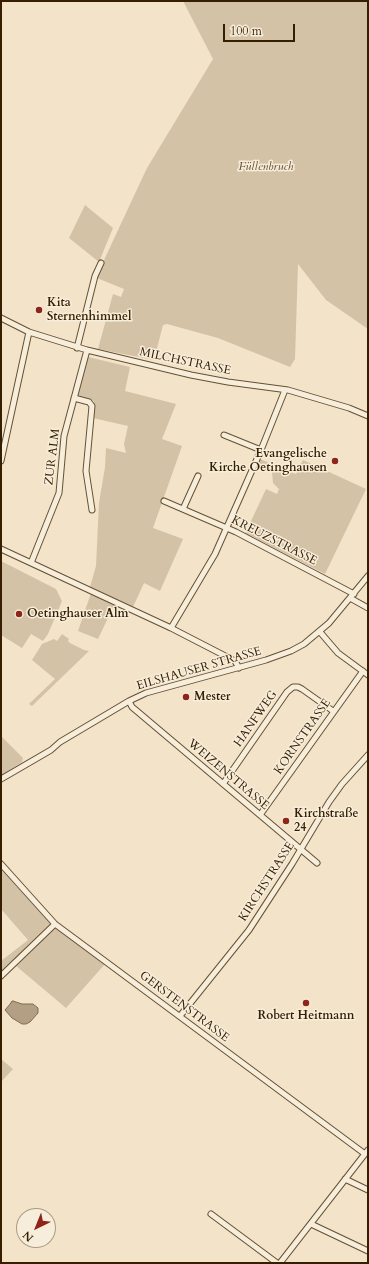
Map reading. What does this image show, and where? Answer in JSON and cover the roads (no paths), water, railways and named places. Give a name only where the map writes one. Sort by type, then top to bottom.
[{"type":"street","points":[[77,348],[95,276],[101,263]]},
{"type":"street","name":"MILCHSTRASSE","points":[[1,318],[29,332],[77,348],[191,375],[285,390],[349,408],[368,416]]},
{"type":"street","points":[[1,461],[29,332]]},
{"type":"street","name":"ZUR ALM","points":[[31,563],[59,493],[64,436],[87,350]]},
{"type":"street","points":[[171,628],[215,554],[285,390]]},
{"type":"street","points":[[74,398],[89,402],[92,406],[86,471],[92,510]]},
{"type":"street","points":[[224,435],[260,450]]},
{"type":"street","points":[[183,509],[198,476]]},
{"type":"street","name":"KREUZSTRASSE","points":[[164,501],[226,527],[352,596],[368,608]]},
{"type":"street","points":[[1,549],[171,628],[235,661],[239,668]]},
{"type":"street","name":"EILSHAUSER STRASSE","points":[[1,779],[129,701],[146,693],[279,656],[304,644],[329,623],[368,576]]},
{"type":"street","points":[[320,632],[338,653],[368,675]]},
{"type":"street","name":"KORNSTRASSE","points":[[260,815],[363,671]]},
{"type":"street","name":"HANFWEG","points":[[223,784],[287,692],[293,687],[302,689],[333,712]]},
{"type":"street","name":"WEIZENSTRASSE","points":[[129,701],[132,707],[316,863]]},
{"type":"street","name":"KIRCHSTRASSE","points":[[180,1016],[249,930],[329,802],[342,784],[368,755]]},
{"type":"street","name":"GERSTENSTRASSE","points":[[1,864],[55,924],[367,1152]]},
{"type":"street","points":[[1,976],[55,924]]},
{"type":"street","points":[[280,1263],[367,1152]]},
{"type":"street","points":[[345,1179],[368,1190]]},
{"type":"street","points":[[211,1214],[277,1263]]},
{"type":"street","points":[[311,1224],[368,1251]]},
{"type":"place","name":"Kita Sternenhimmel","points":[[39,310]]},
{"type":"place","name":"Evangelische Kirche Oetinghausen","points":[[335,461]]},
{"type":"place","name":"Oetinghauser Alm","points":[[19,614]]},
{"type":"place","name":"Mester","points":[[186,697]]},
{"type":"place","name":"Kirchstraße 24","points":[[286,821]]},
{"type":"place","name":"Robert Heitmann","points":[[306,1003]]},
{"type":"park label","name":"Füllenbruch","points":[[266,167]]}]
